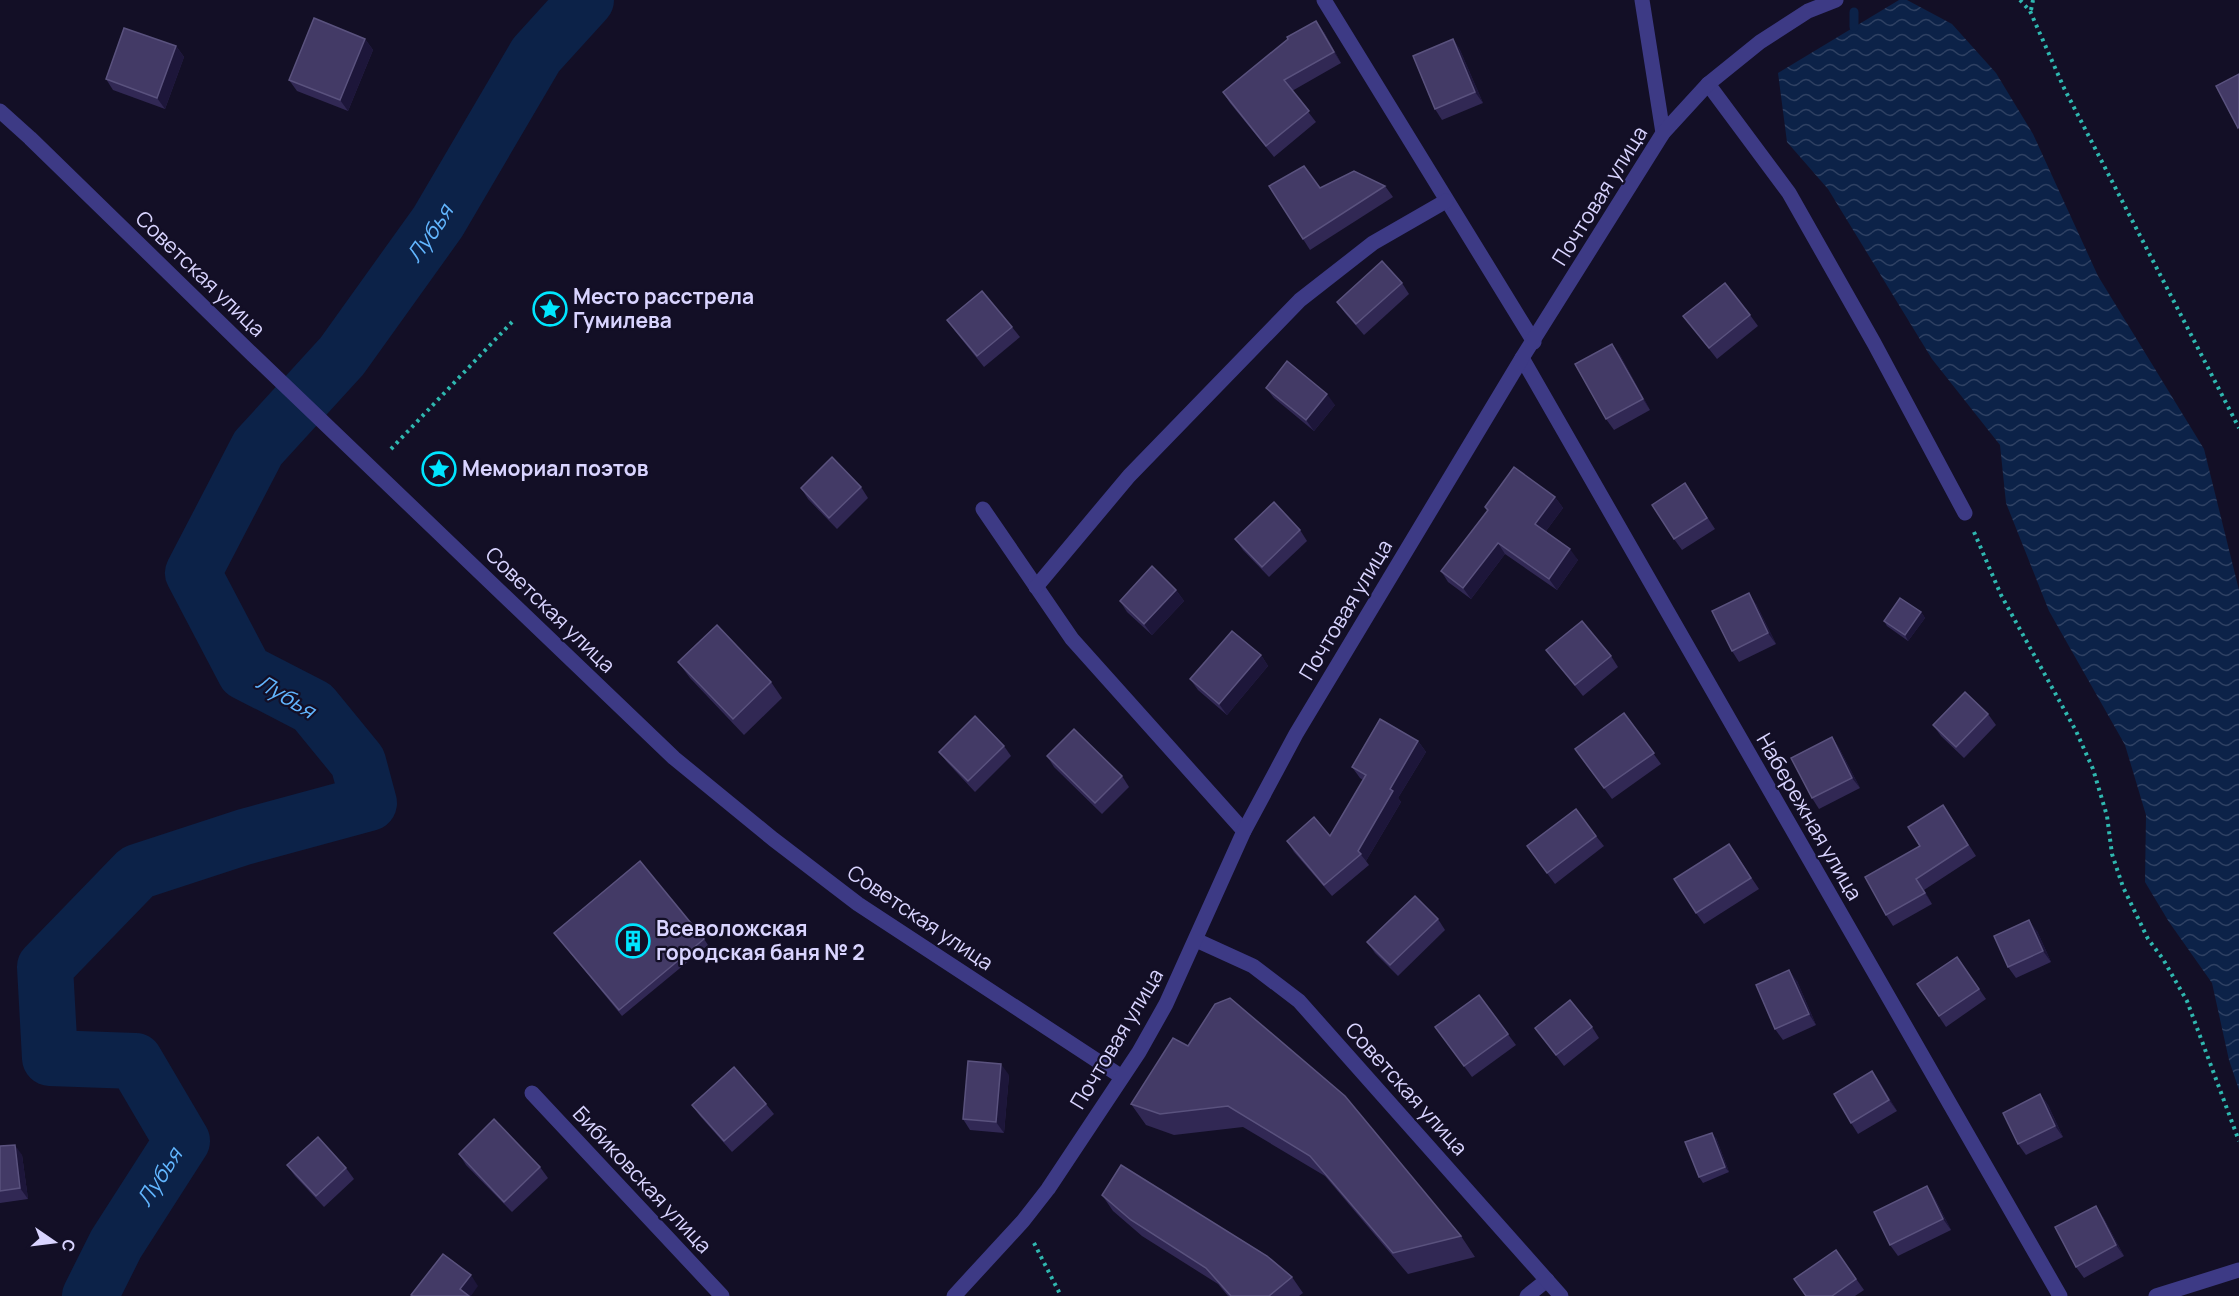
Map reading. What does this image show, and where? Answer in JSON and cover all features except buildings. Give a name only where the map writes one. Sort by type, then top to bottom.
[{"type":"street","points":[[1324,0],[1534,342]]},
{"type":"street","points":[[1642,0],[1664,133]]},
{"type":"street","name":"Почтовая улица","points":[[954,1296],[1023,1221],[1048,1189],[1122,1077],[1166,1004],[1244,831],[1296,734],[1522,358],[1664,133],[1708,84],[1779,30],[1808,11],[1836,0]]},
{"type":"street","points":[[1708,84],[1790,193],[1965,513]]},
{"type":"street","name":"Советская улица","points":[[0,111],[674,758],[858,904],[1122,1077]]},
{"type":"street","points":[[1036,587],[1129,476],[1300,300],[1373,243],[1446,201]]},
{"type":"street","name":"Набережная улица","points":[[1522,358],[2060,1296]]},
{"type":"street","points":[[983,508],[1072,639],[1244,831]]},
{"type":"street","name":"Советская улица","points":[[1196,940],[1253,966],[1299,1001],[1561,1296]]},
{"type":"street","name":"Бибиковская улица","points":[[532,1093],[722,1296]]},
{"type":"street","points":[[2156,1296],[2239,1270]]},
{"type":"street","points":[[1527,1296],[1547,1280]]},
{"type":"path","points":[[2020,0],[2030,10],[2064,88],[2239,428]]},
{"type":"path","points":[[2030,10],[2033,0]]},
{"type":"path","points":[[391,449],[512,321]]},
{"type":"path","points":[[1965,513],[2001,595],[2076,731],[2093,769],[2106,816],[2112,854],[2123,887],[2148,939],[2163,959],[2187,1001],[2239,1142]]},
{"type":"path","points":[[1023,1221],[1061,1296]]},
{"type":"water","points":[[1899,0],[1907,0],[1952,24],[1996,73],[2033,134],[2098,276],[2204,449],[2239,590],[2239,1090],[2229,1060],[2212,983],[2169,922],[2145,882],[2146,815],[2125,745],[2049,611],[2006,503],[2000,445],[1932,359],[1828,189],[1787,142],[1778,73]]},
{"type":"waterway","name":"Лубья","points":[[90,1296],[116,1244],[182,1141],[135,1061],[50,1058],[45,967],[137,872],[244,837],[369,803],[358,762],[313,707],[245,672],[193,573],[258,448],[342,356],[438,222],[536,55],[586,0]]},
{"type":"waterway","points":[[1854,12],[1854,27]]},
{"type":"place","name":"Место расстрела Гумилева","points":[[550,309]]},
{"type":"place","name":"Мемориал поэтов","points":[[439,469]]},
{"type":"place","name":"Всеволожская городская баня № 2","points":[[633,941]]}]
